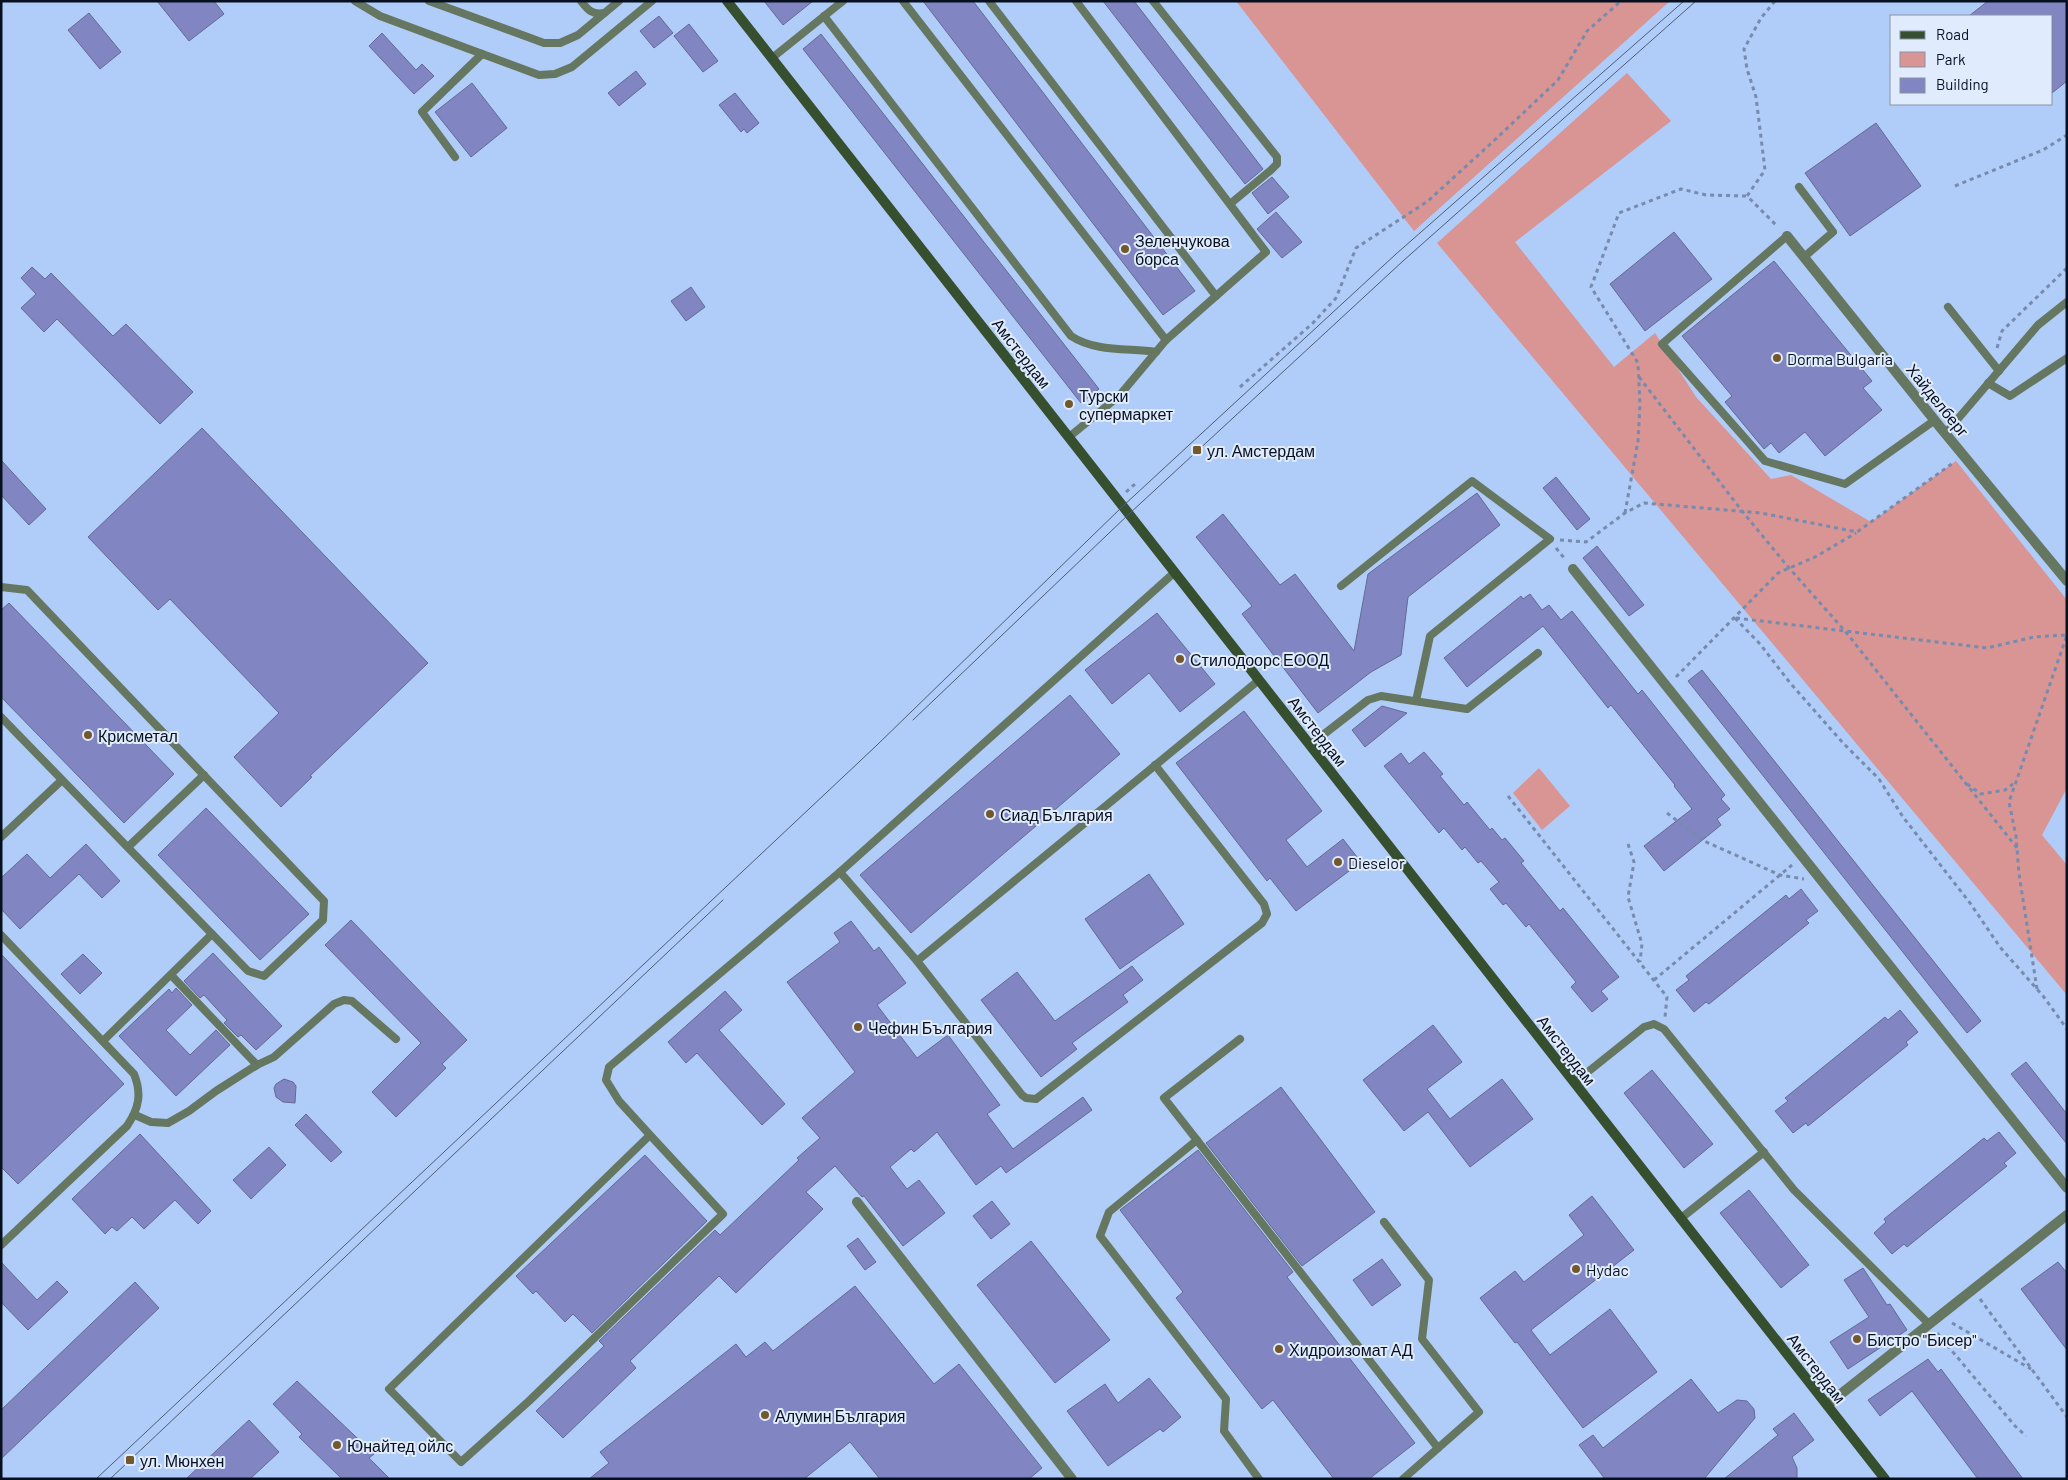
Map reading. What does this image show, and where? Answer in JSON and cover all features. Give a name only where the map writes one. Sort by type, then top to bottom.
[{"type":"street","name":"Амстердам","points":[[728,1],[1885,1479]]},
{"type":"street","name":"Хайделберг","points":[[1787,236],[1945,434],[2067,581]]},
{"type":"street","points":[[1573,569],[2067,1188]]},
{"type":"street","points":[[857,1202],[1070,1478]]},
{"type":"street","points":[[1827,1405],[2067,1215]]},
{"type":"lane","points":[[355,1],[380,16],[539,74],[555,74],[572,67],[652,1]]},
{"type":"lane","points":[[429,1],[544,43],[560,43],[578,35],[619,1]]},
{"type":"lane","points":[[581,1],[589,11],[598,14],[604,13]]},
{"type":"lane","points":[[772,58],[843,1]]},
{"type":"lane","points":[[903,1],[1166,340]]},
{"type":"lane","points":[[989,1],[1216,296]]},
{"type":"lane","points":[[1069,437],[1119,396],[1166,340],[1266,252],[1076,1]]},
{"type":"lane","points":[[1153,1],[1277,157],[1277,164],[1271,170],[1230,204]]},
{"type":"lane","points":[[824,16],[1071,336],[1082,343],[1099,347],[1156,352]]},
{"type":"lane","points":[[455,157],[422,112],[482,54]]},
{"type":"lane","points":[[1799,187],[1833,232],[1804,257]]},
{"type":"lane","points":[[1787,236],[1662,344],[1765,461],[1845,484],[1935,420]]},
{"type":"lane","points":[[1945,434],[2038,325],[2067,302]]},
{"type":"lane","points":[[1948,307],[1999,371]]},
{"type":"lane","points":[[1988,383],[2010,396],[2067,358]]},
{"type":"lane","points":[[1341,586],[1472,481],[1550,540],[1430,636],[1416,701]]},
{"type":"lane","points":[[650,1135],[389,1389],[461,1462],[530,1401],[723,1214],[619,1101],[606,1080],[609,1067],[840,872],[1175,572]]},
{"type":"lane","points":[[1,587],[27,590],[324,901],[322,920],[264,976],[248,971],[1,717]]},
{"type":"lane","points":[[1310,745],[1368,700],[1381,696],[1467,709],[1538,653]]},
{"type":"lane","points":[[916,961],[1258,680]]},
{"type":"lane","points":[[840,872],[916,961],[1022,1094],[1026,1098],[1036,1099],[1262,923],[1267,914],[1264,904],[1155,766]]},
{"type":"lane","points":[[128,847],[204,775]]},
{"type":"lane","points":[[1,837],[62,780]]},
{"type":"lane","points":[[102,1041],[212,934]]},
{"type":"lane","points":[[1,935],[134,1074],[139,1087],[139,1101],[135,1115],[127,1126],[1,1244]]},
{"type":"lane","points":[[171,975],[257,1065]]},
{"type":"lane","points":[[135,1115],[151,1122],[168,1123],[257,1065],[274,1057],[334,1004],[344,1000],[352,1001],[396,1039]]},
{"type":"lane","points":[[1574,1083],[1644,1026],[1654,1024],[1664,1029],[1794,1190],[1929,1324]]},
{"type":"lane","points":[[1240,1039],[1164,1098],[1438,1448]]},
{"type":"lane","points":[[1197,1140],[1109,1212],[1100,1236],[1226,1399],[1224,1430],[1259,1479]]},
{"type":"lane","points":[[1680,1219],[1764,1152]]},
{"type":"lane","points":[[1384,1222],[1429,1280],[1422,1339],[1479,1412],[1402,1479]]},
{"type":"path","points":[[1240,387],[1313,323],[1336,298],[1356,248],[1428,201],[1498,137],[1558,80],[1588,31],[1621,1]]},
{"type":"path","points":[[1747,196],[1766,170],[1756,97],[1747,69],[1744,49],[1761,18],[1775,1]]},
{"type":"path","points":[[1955,186],[2043,150],[2067,135]]},
{"type":"path","points":[[1625,512],[1638,442],[1640,405],[1638,363],[1590,287],[1618,213],[1681,189],[1706,195],[1747,196],[1787,236]]},
{"type":"path","points":[[1993,363],[2002,331],[2067,268]]},
{"type":"path","points":[[1639,377],[1742,511],[1845,631],[2017,848]]},
{"type":"path","points":[[1667,686],[1736,618],[1778,573],[1815,557],[1857,532],[1964,456]]},
{"type":"path","points":[[1550,540],[1586,542],[1625,512],[1644,503],[1761,513],[1857,532]]},
{"type":"path","points":[[1550,540],[1573,569]]},
{"type":"path","points":[[1736,618],[1987,648],[2034,637],[2067,636],[2009,802],[2037,990]]},
{"type":"path","points":[[1736,618],[1843,743],[1879,779],[1903,817],[1970,903],[2000,947],[2067,1029]]},
{"type":"path","points":[[1965,783],[1981,794],[2005,790],[2015,783]]},
{"type":"path","points":[[1508,796],[1667,997],[1664,1029]]},
{"type":"path","points":[[1666,813],[1704,840],[1780,875],[1824,883]]},
{"type":"path","points":[[1628,844],[1634,862],[1628,897],[1642,944],[1640,962]]},
{"type":"path","points":[[1654,980],[1802,856]]},
{"type":"path","points":[[1973,1289],[2067,1417]]},
{"type":"path","points":[[1929,1324],[1950,1322],[2032,1370]]},
{"type":"path","points":[[1929,1324],[2015,1426],[2026,1436]]},
{"type":"green space","points":[[1236,1],[1670,1],[1414,231]]},
{"type":"green space","points":[[1627,73],[1671,121],[1515,242],[1614,367],[1655,333],[1696,397],[1771,479],[1791,475],[1871,522],[1956,461],[2067,600],[2067,788],[2042,835],[2067,865],[2067,995],[1437,243]]},
{"type":"green space","points":[[1539,768],[1570,806],[1542,830],[1513,793]]},
{"type":"building","points":[[157,1],[214,1],[224,14],[189,41]]},
{"type":"building","points":[[764,1],[813,1],[783,25]]},
{"type":"building","points":[[923,1],[973,1],[1195,291],[1163,315]]},
{"type":"building","points":[[1103,1],[1134,1],[1263,169],[1245,184]]},
{"type":"building","points":[[1988,1],[2067,1],[2067,81],[2053,92],[2053,15],[1970,15]]},
{"type":"building","points":[[89,13],[121,52],[100,69],[68,30]]},
{"type":"building","points":[[659,16],[673,33],[654,48],[640,31]]},
{"type":"building","points":[[689,24],[718,61],[703,72],[674,36]]},
{"type":"building","points":[[382,33],[416,70],[422,64],[434,76],[414,94],[369,46]]},
{"type":"building","points":[[821,34],[1099,389],[1081,403],[803,49]]},
{"type":"building","points":[[636,71],[646,84],[619,106],[608,93]]},
{"type":"building","points":[[472,83],[507,128],[471,157],[435,112]]},
{"type":"building","points":[[735,93],[759,123],[747,133],[744,129],[741,132],[719,105]]},
{"type":"building","points":[[1876,123],[1921,186],[1850,236],[1805,173]]},
{"type":"building","points":[[1272,177],[1289,197],[1268,214],[1252,193]]},
{"type":"building","points":[[1276,212],[1302,242],[1282,258],[1257,229]]},
{"type":"building","points":[[1674,232],[1712,279],[1645,331],[1610,284]]},
{"type":"building","name":"Dorma Bulgaria","points":[[1774,261],[1872,381],[1863,388],[1882,410],[1825,456],[1805,432],[1779,453],[1771,443],[1764,449],[1725,402],[1732,396],[1682,336]]},
{"type":"building","points":[[32,267],[45,279],[51,273],[113,336],[126,324],[193,392],[160,424],[57,319],[44,332],[21,308],[36,294],[21,278]]},
{"type":"building","points":[[691,287],[705,307],[686,321],[671,301]]},
{"type":"building","points":[[202,428],[428,663],[310,776],[312,777],[281,807],[234,757],[279,713],[170,599],[158,610],[88,537]]},
{"type":"building","points":[[1,460],[46,509],[29,525],[1,495]]},
{"type":"building","points":[[1556,477],[1590,519],[1577,530],[1543,488]]},
{"type":"building","points":[[1477,493],[1500,525],[1408,597],[1401,655],[1371,672],[1318,713],[1242,614],[1252,606],[1196,537],[1223,514],[1280,585],[1295,574],[1354,651],[1368,574]]},
{"type":"building","points":[[1597,546],[1644,605],[1629,616],[1583,558]]},
{"type":"building","points":[[1530,594],[1542,610],[1549,605],[1561,620],[1572,611],[1638,694],[1642,690],[1725,795],[1721,799],[1730,809],[1717,819],[1721,825],[1664,871],[1644,846],[1692,809],[1611,705],[1608,708],[1543,626],[1467,687],[1444,658],[1521,596],[1523,599]]},
{"type":"building","name":"Крисметал","points":[[9,603],[174,774],[124,823],[1,697],[1,610]]},
{"type":"building","points":[[1157,613],[1215,684],[1180,712],[1149,673],[1112,704],[1085,670]]},
{"type":"building","points":[[1702,670],[1981,1021],[1967,1033],[1688,681]]},
{"type":"building","name":"Сиад България","points":[[1070,695],[1120,754],[911,933],[860,875]]},
{"type":"building","points":[[1382,706],[1407,713],[1365,747],[1352,730]]},
{"type":"building","points":[[1244,711],[1322,811],[1286,840],[1307,867],[1343,839],[1361,862],[1296,911],[1270,878],[1267,881],[1176,763]]},
{"type":"building","points":[[1424,752],[1443,774],[1440,776],[1464,805],[1467,802],[1490,830],[1492,828],[1502,840],[1505,838],[1524,861],[1521,863],[1560,911],[1563,908],[1619,977],[1601,991],[1608,999],[1592,1012],[1571,987],[1576,982],[1529,924],[1526,927],[1506,903],[1503,905],[1490,889],[1499,882],[1481,861],[1478,863],[1465,847],[1462,850],[1444,828],[1439,833],[1384,766],[1401,753],[1409,764]]},
{"type":"building","points":[[206,808],[309,914],[260,960],[158,855]]},
{"type":"building","points":[[86,844],[120,881],[102,898],[79,874],[20,929],[1,909],[1,878],[27,854],[50,878]]},
{"type":"building","points":[[1149,874],[1184,924],[1120,969],[1085,919]]},
{"type":"building","points":[[1801,889],[1818,911],[1806,920],[1809,923],[1709,1004],[1706,1002],[1694,1012],[1676,990],[1689,980],[1686,976],[1786,895],[1789,899]]},
{"type":"building","points":[[351,920],[467,1040],[442,1064],[446,1068],[396,1117],[372,1092],[421,1043],[325,945]]},
{"type":"building","points":[[851,921],[874,951],[879,947],[906,983],[877,1005],[917,1058],[948,1035],[1000,1105],[987,1114],[1013,1149],[1083,1097],[1092,1110],[1006,1173],[1001,1166],[976,1185],[937,1132],[914,1152],[911,1149],[890,1167],[907,1189],[919,1180],[945,1213],[903,1246],[864,1196],[862,1197],[835,1166],[806,1192],[823,1209],[736,1293],[719,1276],[630,1361],[636,1368],[563,1438],[536,1411],[604,1346],[599,1341],[715,1230],[720,1235],[799,1160],[797,1158],[820,1138],[802,1118],[855,1072],[787,982],[840,942],[834,933]]},
{"type":"building","points":[[213,953],[282,1026],[256,1050],[241,1035],[238,1037],[224,1023],[227,1020],[204,995],[200,998],[184,981]]},
{"type":"building","points":[[1,954],[124,1084],[18,1184],[1,1167]]},
{"type":"building","points":[[83,954],[102,973],[80,994],[61,974]]},
{"type":"building","points":[[1132,966],[1143,980],[1123,995],[1128,1002],[1072,1043],[1077,1049],[1041,1077],[981,1000],[1017,972],[1055,1021]]},
{"type":"building","points":[[176,988],[192,1005],[166,1030],[190,1055],[216,1030],[230,1045],[176,1096],[119,1036],[169,989],[172,993]]},
{"type":"building","points":[[725,991],[742,1010],[719,1030],[785,1104],[762,1125],[697,1053],[686,1063],[668,1042]]},
{"type":"building","points":[[1900,1010],[1918,1032],[1906,1042],[1908,1045],[1808,1126],[1806,1123],[1793,1133],[1775,1111],[1788,1101],[1785,1098],[1885,1017],[1888,1020]]},
{"type":"building","points":[[1433,1025],[1462,1062],[1427,1089],[1450,1119],[1502,1079],[1533,1119],[1470,1167],[1428,1112],[1404,1131],[1363,1080]]},
{"type":"building","points":[[2026,1062],[2067,1114],[2067,1144],[2011,1074]]},
{"type":"building","points":[[1652,1070],[1713,1144],[1684,1168],[1624,1093]]},
{"type":"building","points":[[284,1079],[293,1082],[296,1086],[295,1103],[283,1102],[276,1097],[274,1088],[276,1084]]},
{"type":"building","points":[[1281,1087],[1375,1212],[1302,1266],[1206,1143]]},
{"type":"building","points":[[306,1114],[342,1152],[331,1162],[295,1125]]},
{"type":"building","points":[[1999,1132],[2016,1153],[2004,1163],[2007,1166],[1907,1247],[1904,1244],[1892,1254],[1874,1233],[1886,1222],[1884,1219],[1984,1138],[1987,1141]]},
{"type":"building","points":[[140,1134],[211,1211],[198,1224],[175,1200],[144,1229],[132,1217],[117,1231],[112,1227],[105,1234],[72,1199]]},
{"type":"building","points":[[269,1147],[286,1165],[251,1199],[233,1180]]},
{"type":"building","name":"Хидроизомат АД","points":[[1198,1150],[1293,1272],[1287,1277],[1415,1443],[1369,1479],[1334,1479],[1273,1400],[1262,1409],[1176,1298],[1183,1292],[1120,1210]]},
{"type":"building","points":[[645,1155],[707,1221],[592,1333],[573,1314],[565,1322],[536,1291],[533,1294],[516,1276]]},
{"type":"building","points":[[1749,1190],[1809,1265],[1781,1288],[1720,1213]]},
{"type":"building","points":[[1592,1196],[1634,1250],[1531,1330],[1550,1355],[1610,1309],[1657,1372],[1583,1428],[1517,1342],[1515,1343],[1480,1298],[1515,1271],[1524,1282],[1584,1235],[1569,1215]]},
{"type":"building","points":[[992,1201],[1010,1224],[991,1239],[973,1216]]},
{"type":"building","points":[[858,1238],[876,1262],[865,1270],[847,1246]]},
{"type":"building","points":[[1031,1241],[1110,1340],[1055,1383],[977,1285]]},
{"type":"building","points":[[1382,1259],[1401,1285],[1372,1306],[1353,1280]]},
{"type":"building","points":[[1,1262],[37,1300],[57,1281],[68,1292],[28,1330],[1,1302]]},
{"type":"building","points":[[2058,1262],[2067,1273],[2067,1350],[2021,1289]]},
{"type":"building","points":[[1863,1268],[1887,1305],[1890,1304],[1907,1330],[1848,1369],[1830,1342],[1869,1317],[1844,1280]]},
{"type":"building","points":[[135,1282],[159,1308],[1,1459],[1,1410]]},
{"type":"building","name":"Алумин България","points":[[855,1286],[934,1384],[959,1364],[1042,1468],[1029,1479],[880,1479],[850,1442],[804,1479],[589,1479],[609,1463],[600,1452],[736,1344],[746,1357],[765,1342],[773,1351]]},
{"type":"building","points":[[1928,1359],[1938,1372],[1941,1369],[2023,1479],[1978,1479],[1912,1391],[1880,1416],[1868,1400]]},
{"type":"building","points":[[1149,1378],[1181,1417],[1163,1432],[1160,1429],[1108,1466],[1067,1411],[1105,1384],[1118,1403]]},
{"type":"building","points":[[1691,1379],[1718,1413],[1737,1400],[1747,1401],[1754,1409],[1755,1418],[1704,1479],[1605,1479],[1579,1445],[1593,1435],[1603,1448]]},
{"type":"building","name":"Юнайтед ойлс","points":[[297,1381],[374,1454],[369,1458],[390,1479],[342,1479],[299,1437],[302,1434],[273,1404]]},
{"type":"building","points":[[1794,1413],[1814,1440],[1792,1457],[1797,1468],[1797,1479],[1724,1479],[1778,1435],[1773,1429]]},
{"type":"building","points":[[249,1420],[279,1452],[250,1479],[186,1479]]},
{"type":"tram line","points":[[52,1],[66,1]]},
{"type":"tram line","points":[[96,1479],[876,746],[1123,506],[1396,254],[1684,1]]},
{"type":"tram line","points":[[913,720],[1129,514],[1403,261],[1696,1]]},
{"type":"tram line","points":[[110,1479],[723,900]]},
{"type":"place","name":"Зеленчукова борса","points":[[1125,249]]},
{"type":"place","name":"Dorma Bulgaria","points":[[1777,358]]},
{"type":"place","name":"Турски супермаркет","points":[[1069,404]]},
{"type":"place","name":"ул. Амстердам","points":[[1197,450]]},
{"type":"place","name":"Стилодоорс ЕООД","points":[[1180,659]]},
{"type":"place","name":"Крисметал","points":[[88,735]]},
{"type":"place","name":"Сиад България","points":[[990,814]]},
{"type":"place","name":"Dieselor","points":[[1338,862]]},
{"type":"place","name":"Чефин България","points":[[858,1027]]},
{"type":"place","name":"Hydac","points":[[1576,1269]]},
{"type":"place","name":"Бистро \"Бисер\"","points":[[1857,1339]]},
{"type":"place","name":"Хидроизомат АД","points":[[1279,1349]]},
{"type":"place","name":"Алумин България","points":[[765,1415]]},
{"type":"place","name":"Юнайтед ойлс","points":[[337,1445]]},
{"type":"place","name":"ул. Мюнхен","points":[[130,1460]]}]
